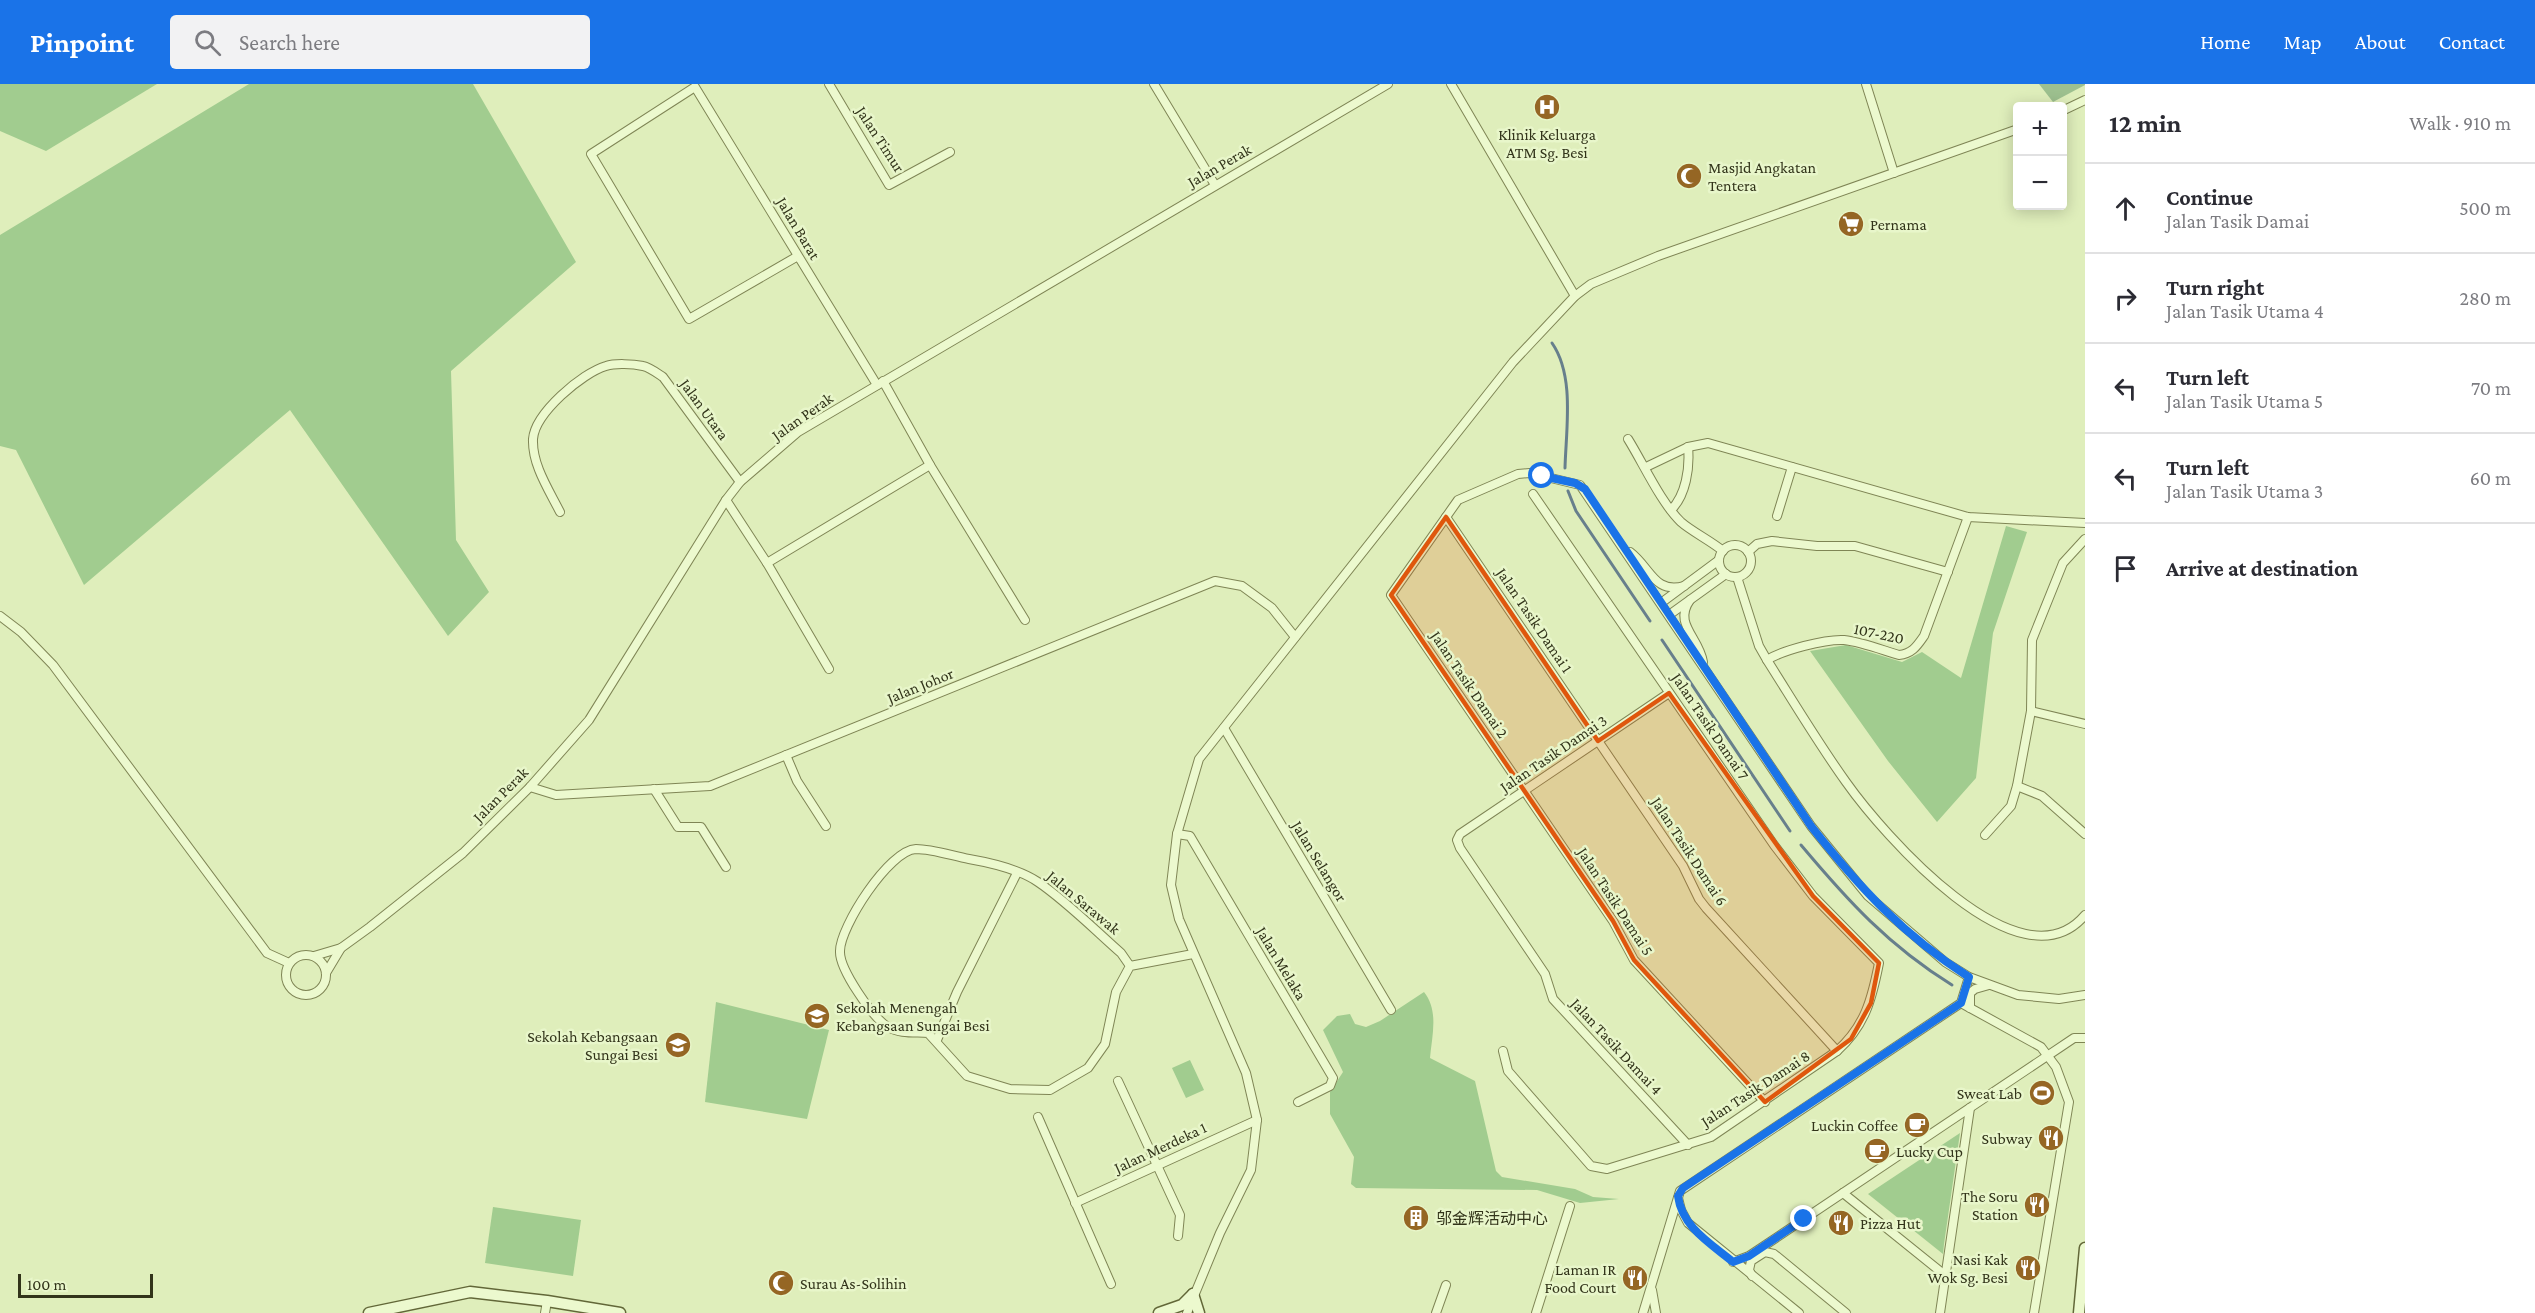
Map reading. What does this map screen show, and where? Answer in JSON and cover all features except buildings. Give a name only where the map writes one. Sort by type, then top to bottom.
[{"type":"street","name":"Jalan Timur","points":[[829,84],[889,185],[950,152]]},
{"type":"street","points":[[1154,84],[1215,184]]},
{"type":"street","name":"Jalan Perak","points":[[326,973],[341,948],[463,853],[530,787],[589,720],[726,500],[740,482],[798,432],[1388,84]]},
{"type":"street","points":[[1451,84],[1575,296]]},
{"type":"street","points":[[1866,84],[1894,173]]},
{"type":"street","name":"Jalan Barat","points":[[798,256],[689,319],[591,154],[695,87],[1025,620]]},
{"type":"street","points":[[2067,109],[2085,100]]},
{"type":"street","points":[[1187,1313],[1193,1294],[1251,1170],[1257,1120],[1246,1073],[1179,919],[1171,885],[1177,834],[1199,759],[1532,340],[1575,296],[1591,284],[1658,256],[2013,131]]},
{"type":"street","name":"Jalan Utara","points":[[560,512],[537,465],[533,440],[535,428],[553,401],[588,375],[606,366],[645,366],[663,377],[740,482]]},
{"type":"street","points":[[1629,439],[1671,510],[1682,523],[1723,551]]},
{"type":"street","points":[[1646,467],[1688,447],[1708,443],[1968,517],[2085,523]]},
{"type":"street","points":[[1671,510],[1678,502],[1684,483],[1689,464],[1688,447]]},
{"type":"street","points":[[767,563],[930,465]]},
{"type":"street","points":[[1777,516],[1792,467]]},
{"type":"street","points":[[1446,517],[1458,500],[1518,474],[1530,473],[1580,485],[1811,826],[1845,870],[1891,917],[1946,962],[1969,977],[2029,997],[2083,998]]},
{"type":"street","name":"Jalan Tasik Damai 7","points":[[1533,494],[1774,845],[1800,880],[1848,934],[1879,963]]},
{"type":"street","points":[[726,500],[767,563],[829,669]]},
{"type":"street","name":"Jalan Tasik Damai 2","points":[[1446,517],[1391,595],[1524,790]]},
{"type":"street","name":"Jalan Tasik Damai 1","points":[[1446,517],[1598,741]]},
{"type":"street","name":"107-220","points":[[1767,660],[1776,654],[1836,640],[1847,640],[1899,655],[1908,654],[1916,649],[1924,636],[1968,517]]},
{"type":"street","points":[[1985,835],[2011,806],[2017,786],[2031,711],[2032,640],[2062,563],[2085,540]]},
{"type":"street","points":[[1748,552],[1757,544],[1772,541],[1817,546],[1855,546],[1948,572]]},
{"type":"street","points":[[1661,603],[1719,560],[1723,551],[1736,545],[1748,552],[1751,561],[1749,570],[1737,577],[1726,574],[1719,560]]},
{"type":"street","points":[[1622,546],[1637,557],[1662,586],[1672,589],[1684,586]]},
{"type":"street","points":[[1669,615],[1726,574]]},
{"type":"street","points":[[1737,577],[1759,646],[1767,660],[1847,784],[1898,845],[1949,892],[2003,929],[2046,936],[2057,934],[2078,924],[2085,915]]},
{"type":"street","name":"Jalan Johor","points":[[530,787],[556,795],[710,786],[1215,581],[1242,586],[1272,608],[1295,637]]},
{"type":"street","points":[[1690,600],[1683,611],[1683,618],[1701,650],[1703,666]]},
{"type":"street","points":[[0,616],[21,632],[53,665],[267,953],[289,963]]},
{"type":"street","name":"Jalan Tasik Damai 3","points":[[1457,840],[1460,834],[1670,693]]},
{"type":"street","points":[[2031,711],[2085,724]]},
{"type":"street","name":"Jalan Selangor","points":[[1224,728],[1391,1010]]},
{"type":"street","name":"Jalan Tasik Damai 6","points":[[1598,741],[1683,866],[1699,899],[1838,1051]]},
{"type":"street","points":[[786,755],[797,781],[826,826]]},
{"type":"street","points":[[2017,786],[2042,796],[2085,834]]},
{"type":"street","points":[[654,789],[678,827],[701,826],[726,867]]},
{"type":"street","name":"Jalan Tasik Damai 5","points":[[1524,790],[1613,921],[1634,960],[1765,1102]]},
{"type":"street","name":"Jalan Melaka","points":[[1177,834],[1190,836],[1333,1078],[1330,1086],[1298,1102]]},
{"type":"street","name":"Jalan Tasik Damai 4","points":[[1457,840],[1460,848],[1545,974],[1553,999],[1688,1145]]},
{"type":"street","name":"Jalan Sarawak","points":[[937,1040],[928,1033],[903,1032],[888,1027],[875,1014],[844,970],[840,951],[849,925],[869,889],[895,858],[914,849],[994,863],[1037,881],[1121,953],[1130,966]]},
{"type":"street","points":[[1017,873],[967,972],[937,1040],[967,1077],[1010,1089],[1050,1090],[1088,1068],[1105,1044],[1116,992],[1130,966],[1193,954]]},
{"type":"street","name":"Jalan Perak","points":[[314,956],[341,948]]},
{"type":"street","points":[[300,955],[314,956],[324,966],[326,973],[323,986],[318,991],[306,995],[293,991],[286,981],[289,963],[300,955]]},
{"type":"street","name":"Jalan Tasik Damai 8","points":[[1503,1051],[1508,1071],[1591,1166],[1607,1169],[1711,1137],[1838,1051],[1851,1038],[1871,1004],[1879,963]]},
{"type":"street","points":[[1643,1313],[1678,1195],[1961,1003],[1969,977]]},
{"type":"street","points":[[1970,1008],[1970,993],[1989,985]]},
{"type":"street","points":[[1961,1003],[2041,1047],[2050,1056],[2069,1102],[2034,1313]]},
{"type":"street","points":[[1733,1262],[1749,1256],[1781,1235],[2074,1038],[2085,1038]]},
{"type":"street","points":[[1118,1081],[1180,1215],[1178,1236]]},
{"type":"street","points":[[1940,1313],[1970,1108]]},
{"type":"street","points":[[1038,1117],[1110,1284]]},
{"type":"street","name":"Jalan Merdeka 1","points":[[1075,1203],[1257,1120]]},
{"type":"street","points":[[1843,1193],[1946,1276]]},
{"type":"street","points":[[1678,1195],[1681,1210],[1688,1223],[1733,1262],[1799,1313]]},
{"type":"street","points":[[1536,1313],[1570,1206]]},
{"type":"street","points":[[1669,1227],[1677,1223],[1688,1223]]},
{"type":"street","points":[[1777,1256],[1776,1245],[1781,1235]]},
{"type":"street","points":[[2079,1313],[2085,1248]]},
{"type":"street","points":[[1752,1276],[1749,1270],[1751,1261],[1765,1252],[1777,1256],[1846,1313]]},
{"type":"street","points":[[1437,1313],[1446,1285]]},
{"type":"street","points":[[1651,1286],[1656,1313]]},
{"type":"street","points":[[369,1313],[470,1292],[620,1313]]},
{"type":"street","points":[[1159,1313],[1182,1305],[1193,1294]]},
{"type":"street","points":[[1193,1294],[1199,1313]]},
{"type":"street","points":[[545,1313],[547,1301]]},
{"type":"highlighted area","points":[[1446,517],[1598,741],[1669,693],[1813,896],[1879,963],[1871,1003],[1851,1039],[1765,1102],[1634,960],[1613,921],[1391,595]]},
{"type":"green space","points":[[0,84],[157,84],[46,151],[0,131]]},
{"type":"green space","points":[[249,84],[473,84],[576,262],[451,371],[456,540],[489,592],[448,636],[290,410],[84,585],[16,450],[0,446],[0,235]]},
{"type":"green space","points":[[2039,84],[2085,84],[2085,85],[2053,102]]},
{"type":"green space","points":[[2006,526],[2027,532],[1993,633],[1976,778],[1937,822],[1888,761],[1810,651],[1846,645],[1902,662],[1922,652],[1961,678]]},
{"type":"green space","points":[[1424,992],[1429,999],[1433,1015],[1430,1058],[1475,1081],[1496,1171],[1502,1177],[1575,1189],[1593,1197],[1619,1199],[1580,1203],[1537,1190],[1356,1188],[1351,1184],[1354,1157],[1330,1114],[1330,1092],[1343,1072],[1323,1030],[1337,1016],[1350,1014],[1355,1024],[1366,1027],[1380,1021]]},
{"type":"green space","points":[[716,1002],[829,1030],[807,1119],[705,1102]]},
{"type":"green space","points":[[1190,1060],[1204,1090],[1186,1098],[1172,1068]]},
{"type":"green space","points":[[1960,1133],[1944,1244],[1943,1254],[1868,1194]]},
{"type":"green space","points":[[493,1207],[581,1220],[573,1276],[485,1263]]},
{"type":"waterway","points":[[1552,343],[1564,371],[1568,403],[1565,468]]},
{"type":"waterway","points":[[1568,491],[1576,511],[1650,621]]},
{"type":"waterway","points":[[1662,640],[1790,831]]},
{"type":"waterway","points":[[1801,845],[1836,885],[1889,938],[1908,955],[1952,985]]},
{"type":"place","name":"Klinik Keluarga ATM Sg. Besi","points":[[1547,107]]},
{"type":"place","name":"Masjid Angkatan Tentera","points":[[1689,176]]},
{"type":"place","name":"Pernama","points":[[1851,224]]},
{"type":"place","name":"Sekolah Menengah Kebangsaan Sungai Besi","points":[[817,1016]]},
{"type":"place","name":"Sekolah Kebangsaan Sungai Besi","points":[[678,1045]]},
{"type":"place","name":"Sweat Lab","points":[[2042,1093]]},
{"type":"place","name":"Luckin Coffee","points":[[1917,1125]]},
{"type":"place","name":"Subway","points":[[2051,1138]]},
{"type":"place","name":"Lucky Cup","points":[[1877,1151]]},
{"type":"place","name":"The Soru Station","points":[[2037,1205]]},
{"type":"place","name":"邬金辉活动中心","points":[[1416,1218]]},
{"type":"place","name":"Pizza Hut","points":[[1841,1223]]},
{"type":"place","name":"Nasi Kak Wok Sg. Besi","points":[[2028,1268]]},
{"type":"place","name":"Laman IR Food Court","points":[[1635,1278]]},
{"type":"place","name":"Surau As-Solihin","points":[[781,1283]]},
{"type":"route","points":[[1542,476],[1575,483],[1585,489],[1811,826],[1845,870],[1891,917],[1946,962],[1969,977],[1961,1003],[1683,1188],[1678,1196],[1681,1210],[1688,1223],[1733,1262],[1749,1256],[1804,1219]]}]
